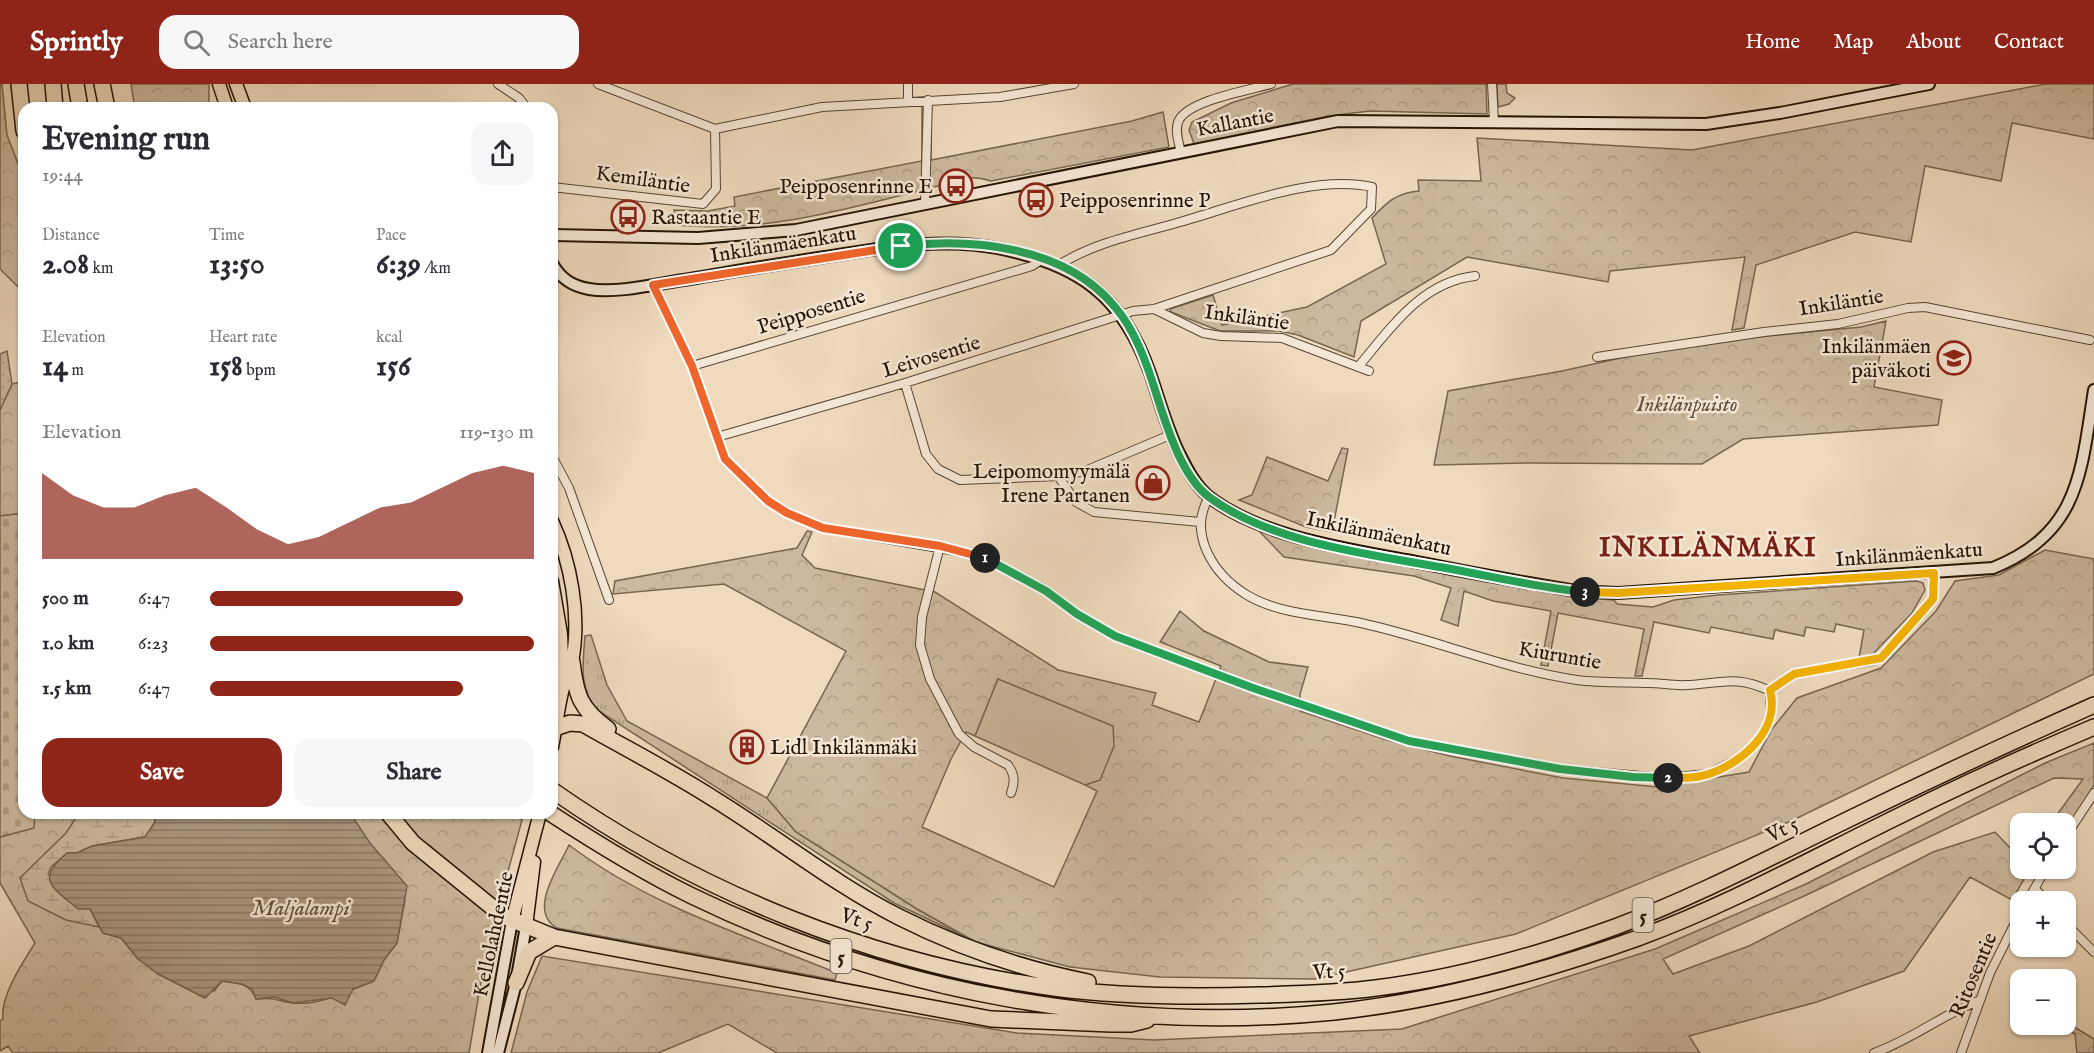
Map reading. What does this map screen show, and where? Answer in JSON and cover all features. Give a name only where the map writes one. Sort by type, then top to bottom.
[{"type":"highway","points":[[19,84],[21,102]]},
{"type":"highway","points":[[53,84],[54,102]]},
{"type":"highway","points":[[76,84],[79,102]]},
{"type":"highway","points":[[102,84],[106,102]]},
{"type":"highway","points":[[572,662],[580,700],[593,718],[702,787],[713,798]]},
{"type":"highway","name":"Vt 5","points":[[558,794],[612,830],[683,869],[785,916],[829,932],[959,970],[1056,988],[1156,995],[1266,995],[1376,988],[1468,971],[1559,946],[1618,926],[1693,894],[1988,752],[2094,705]]},
{"type":"highway","points":[[558,734],[570,723],[583,724],[713,798],[839,881],[897,916],[951,941],[1054,975],[1156,995]]},
{"type":"highway","name":"Vt 5","points":[[558,818],[626,860],[690,895],[747,921],[863,963],[955,989],[1028,1003],[1159,1017],[1273,1017],[1379,1006],[1532,973],[1639,937],[1713,908],[1911,810],[2094,727]]},
{"type":"highway","points":[[393,819],[413,843],[519,924],[554,937],[991,1019],[1131,1024],[1159,1017]]},
{"type":"highway","points":[[516,983],[529,952],[554,937]]},
{"type":"main road","points":[[219,84],[225,102]]},
{"type":"main road","points":[[236,84],[243,102]]},
{"type":"main road","points":[[558,540],[568,573],[574,606],[572,662],[563,686],[558,715]]},
{"type":"main road","points":[[558,616],[563,686]]},
{"type":"main road","name":"Kellolahdentie","points":[[519,924],[539,819]]},
{"type":"street","points":[[498,84],[522,102]]},
{"type":"street","points":[[598,84],[715,129],[822,107],[1000,96],[1074,84]]},
{"type":"street","points":[[908,84],[908,101]]},
{"type":"street","points":[[1181,153],[1177,130],[1178,121],[1183,116],[1210,102],[1271,84]]},
{"type":"street","points":[[1492,84],[1494,122]]},
{"type":"street","name":"Kallantie","points":[[558,234],[698,238],[807,228],[1338,121],[1706,124],[1780,113],[1929,84]]},
{"type":"street","points":[[926,204],[928,100]]},
{"type":"street","name":"Kemiläntie","points":[[558,188],[703,204],[716,189],[715,129]]},
{"type":"street","name":"Leivosentie","points":[[717,437],[904,383],[1140,309],[1154,309],[1330,250],[1371,209],[1372,187],[1351,184],[1293,189],[1094,246],[1059,265]]},
{"type":"street","name":"Inkilänmäenkatu","points":[[558,274],[572,284],[588,289],[653,285],[858,251],[938,242],[992,247],[1044,259],[1059,265],[1100,292],[1122,316],[1149,370],[1170,435],[1188,470],[1209,497],[1241,515],[1309,541],[1576,591],[1618,593],[1993,568],[2029,551],[2055,526],[2069,505],[2079,472],[2094,390]]},
{"type":"street","name":"Peipposentie","points":[[692,366],[1032,266],[1044,259]]},
{"type":"street","points":[[1358,367],[1407,311],[1433,288],[1454,279],[1475,276]]},
{"type":"street","points":[[653,285],[692,366],[717,437],[730,466],[768,501],[787,513],[811,524],[848,533],[940,546],[979,555],[1000,564],[1046,591],[1077,614],[1115,636],[1253,688],[1409,741],[1532,764],[1633,777],[1686,778],[1708,774],[1725,768],[1755,744],[1766,728],[1771,712],[1770,690],[1794,674],[1881,658],[1933,599],[1934,573]]},
{"type":"street","name":"Inkiläntie","points":[[1597,357],[1698,341],[1838,324],[1908,308],[1925,308],[2090,340]]},
{"type":"street","name":"Inkiläntie","points":[[1154,309],[1203,333],[1221,336],[1282,338],[1369,371]]},
{"type":"street","points":[[904,383],[926,454],[945,474],[960,480],[1058,476],[1085,471],[1170,435]]},
{"type":"street","points":[[558,467],[569,488],[609,600]]},
{"type":"street","points":[[1058,476],[1076,502],[1094,512],[1200,522],[1203,508],[1209,497]]},
{"type":"street","name":"Kiuruntie","points":[[1200,522],[1203,543],[1216,568],[1237,588],[1263,602],[1329,618],[1359,622],[1468,654],[1578,680],[1685,685],[1723,679],[1755,684],[1770,690]]},
{"type":"street","points":[[940,546],[922,617],[922,652],[930,679],[959,734],[974,747],[1008,765],[1014,776],[1011,793]]},
{"type":"street","points":[[2076,821],[2094,793]]},
{"type":"street","points":[[2032,891],[2039,879]]},
{"type":"street","points":[[2034,888],[2037,891]]},
{"type":"street","name":"Kellolahdentie","points":[[498,1053],[516,983],[519,924]]},
{"type":"street","name":"Kellolahdentie","points":[[488,1053],[519,924]]},
{"type":"street","name":"Ritosentie","points":[[1961,1053],[1978,1001],[2010,934]]},
{"type":"street","points":[[2076,934],[2094,952]]},
{"type":"street","points":[[1874,1053],[1906,1040],[1933,1023],[1978,1001]]},
{"type":"green space","points":[[0,84],[2,84],[7,135],[18,163],[18,287],[0,269]]},
{"type":"green space","points":[[131,84],[209,84],[209,102],[134,102]]},
{"type":"green space","points":[[1293,84],[1486,84],[1487,114],[1370,111],[1328,116],[1194,144],[1189,130],[1192,122],[1231,103]]},
{"type":"green space","points":[[1497,84],[1506,84],[1507,93],[1515,98],[1509,104],[1498,107]]},
{"type":"green space","points":[[2046,84],[2094,84],[2094,139],[2012,123],[2001,181],[1925,166],[1911,242],[1855,232],[1756,265],[1744,328],[1732,330],[1745,257],[1610,271],[1608,282],[1467,257],[1361,321],[1354,357],[1298,335],[1279,331],[1220,331],[1171,312],[1170,309],[1213,295],[1222,325],[1307,307],[1386,264],[1372,218],[1392,199],[1419,191],[1418,180],[1481,181],[1477,138],[1692,150]]},
{"type":"green space","points":[[922,105],[931,105],[931,160],[1132,121],[1163,112],[1169,147],[991,181],[978,178],[961,179],[810,217],[743,226],[675,225],[674,210],[708,211],[735,206],[734,197],[922,161]]},
{"type":"green space","name":"Inkilänpuisto","points":[[1886,321],[1874,387],[1942,400],[1938,425],[1743,439],[1702,464],[1434,465],[1448,391],[1562,371],[1684,344],[1861,327]]},
{"type":"green space","points":[[7,351],[12,384],[0,410],[0,354]]},
{"type":"green space","points":[[18,382],[18,514],[0,516],[0,410],[12,384]]},
{"type":"green space","points":[[1342,448],[1348,449],[1332,532],[1306,527],[1239,500],[1252,495],[1267,457],[1328,481]]},
{"type":"green space","points":[[18,514],[18,819],[35,819],[34,828],[0,837],[0,516]]},
{"type":"green space","points":[[1258,530],[1307,545],[1356,556],[1554,593],[1614,600],[1617,604],[1653,607],[1674,600],[1718,595],[1917,581],[1923,583],[1925,590],[1912,613],[1873,654],[1859,658],[1864,630],[1836,624],[1834,632],[1806,627],[1804,636],[1775,630],[1773,639],[1711,627],[1709,633],[1654,622],[1642,676],[1635,676],[1644,629],[1558,613],[1548,666],[1541,665],[1551,611],[1493,601],[1464,591],[1458,626],[1441,620],[1451,588],[1414,576],[1284,557]]},
{"type":"green space","points":[[807,531],[812,532],[802,555],[815,568],[935,592],[1058,670],[1156,693],[1152,705],[1199,722],[1221,666],[1160,642],[1180,611],[1204,631],[1269,662],[1308,667],[1300,694],[1300,711],[1387,740],[1450,756],[1563,778],[1658,787],[1749,772],[1772,729],[1797,698],[1881,668],[1936,611],[1955,581],[1999,575],[2045,550],[2094,559],[2094,674],[1791,821],[1516,934],[1315,979],[1160,977],[1070,967],[976,942],[917,909],[796,832],[767,798],[846,651],[724,584],[613,594],[615,581],[797,548]],"holes":[[[998,679],[1100,780],[1085,785],[1097,791],[1054,887],[922,827],[951,759],[966,732],[975,736]]]},
{"type":"green space","points":[[591,635],[607,685],[627,721],[767,798],[796,832],[917,909],[976,942],[894,903],[599,711],[592,703],[583,676],[585,636]]},
{"type":"green space","points":[[998,679],[1113,726],[1114,746],[1100,780],[1085,785],[975,736]]},
{"type":"green space","points":[[2094,743],[2094,785],[2076,815],[2058,813],[2083,779],[2054,778],[1802,897],[1663,959],[1673,974],[1749,946],[1933,852],[1995,832],[2010,848],[2010,879],[2024,879],[2017,891],[2010,891],[2010,899],[1970,877],[1904,971],[1817,1002],[1689,1036],[1700,1053],[777,1053],[728,1024],[658,1053],[511,1053],[527,992],[542,956],[1017,1033],[1154,1040],[1402,1029],[1655,949],[1806,884],[2045,763]]},
{"type":"green space","points":[[34,819],[151,819],[90,909],[103,933],[121,938],[138,959],[214,991],[222,981],[233,982],[247,987],[256,999],[303,1003],[334,996],[374,981],[384,960],[397,943],[405,900],[354,819],[520,819],[486,952],[469,1053],[13,1053],[8,1046],[0,1051],[0,1021],[3,1019],[5,1000],[13,980],[35,943],[0,883],[0,837],[33,828]]},
{"type":"green space","points":[[75,819],[155,819],[145,837],[92,846],[77,853],[67,853],[51,867],[48,874],[90,909],[99,927],[66,920],[28,901],[20,878],[66,833]]},
{"type":"green space","points":[[569,845],[631,885],[698,918],[837,973],[835,980],[557,928],[548,920],[545,900],[553,876]]},
{"type":"green space","points":[[2076,1028],[2094,1039],[2094,1053],[2077,1053]]},
{"type":"water","name":"Maljalampi","points":[[155,819],[354,819],[370,843],[407,886],[397,943],[384,960],[374,981],[353,989],[345,1005],[332,998],[293,1003],[274,997],[256,999],[252,989],[242,984],[222,981],[205,998],[158,974],[138,959],[121,938],[103,933],[90,909],[78,909],[55,889],[50,877],[57,862],[67,853],[77,853],[92,846],[145,837]]},
{"type":"place","name":"Peipposenrinne E","points":[[956,186]]},
{"type":"place","name":"Peipposenrinne P","points":[[1036,200]]},
{"type":"place","name":"Rastaantie E","points":[[628,217]]},
{"type":"place","name":"Inkilänmäen päiväkoti","points":[[1954,358]]},
{"type":"place","name":"Leipomomyymälä Irene Partanen","points":[[1153,483]]},
{"type":"place","name":"Lidl Inkilänmäki","points":[[747,747]]},
{"type":"district","name":"INKILÄNMÄKI","points":[[1708,547]]},
{"type":"route","points":[[938,242],[974,244],[1037,257],[1059,265],[1100,292],[1122,316],[1140,350],[1149,370],[1170,435],[1188,470],[1202,490],[1209,497],[1241,515],[1309,541],[1523,582],[1595,593],[1934,573],[1933,599],[1881,658],[1794,674],[1770,690],[1771,712],[1766,728],[1755,744],[1725,768],[1696,777],[1633,777],[1522,763],[1409,741],[1327,714],[1115,636],[1077,614],[1046,591],[1000,564],[979,555],[940,546],[848,533],[811,524],[768,501],[730,466],[725,459],[692,366],[653,285],[901,246],[938,242]]}]
